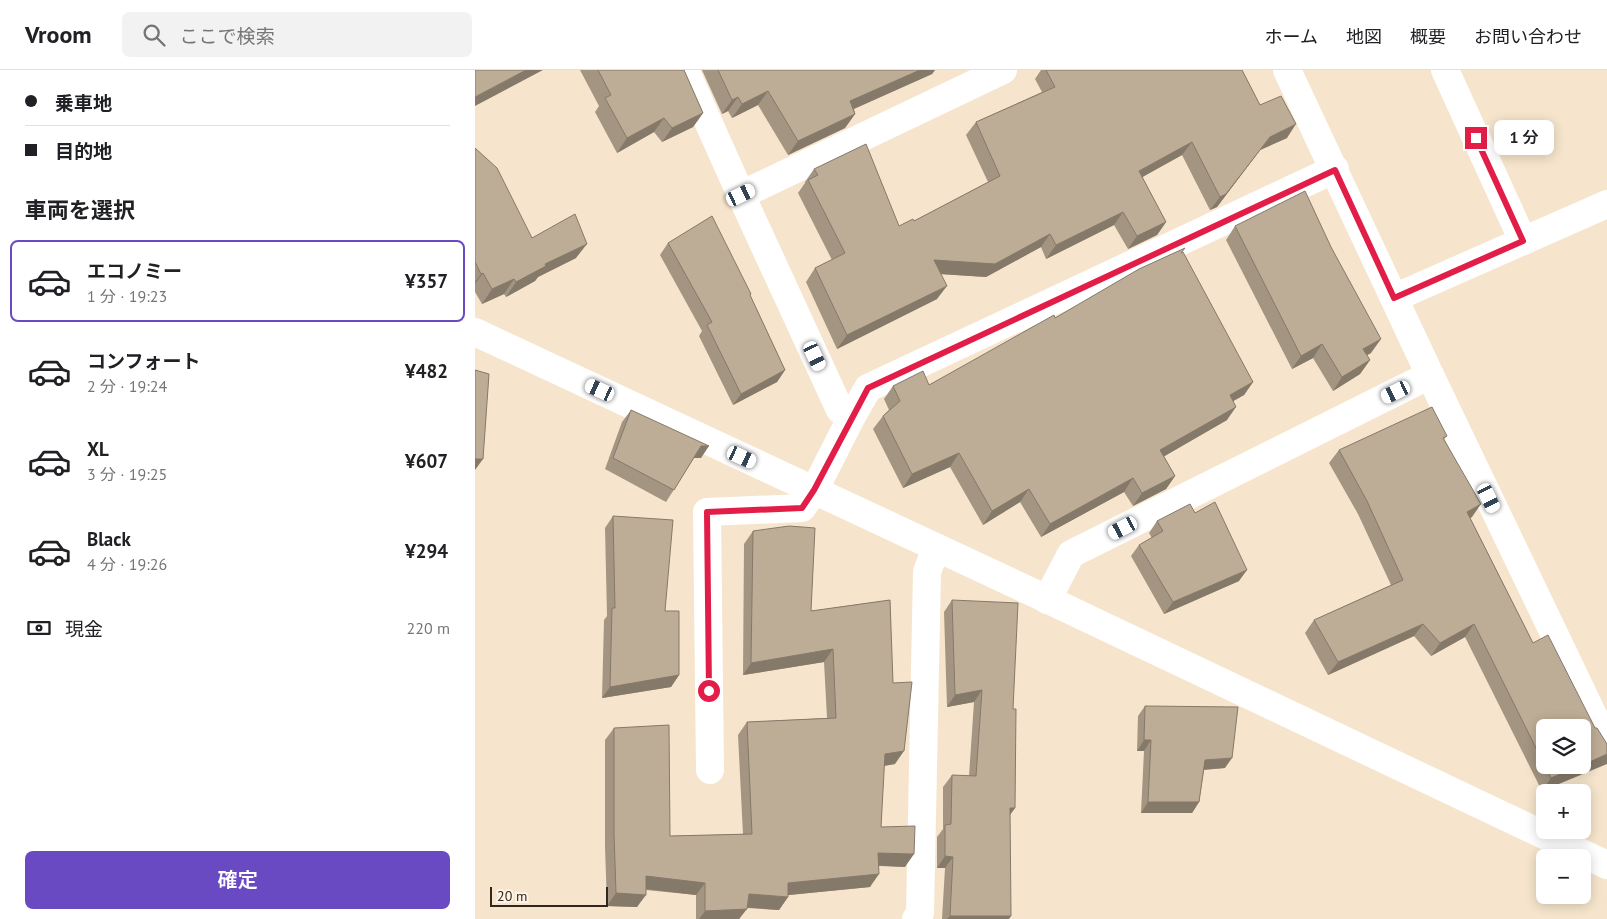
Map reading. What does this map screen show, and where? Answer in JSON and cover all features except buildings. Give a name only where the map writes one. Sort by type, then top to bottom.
[{"type":"street","points":[[685,70],[841,410],[852,416]]},
{"type":"street","points":[[741,195],[1003,70]]},
{"type":"street","points":[[1287,70],[1607,744]]},
{"type":"street","points":[[1445,70],[1523,241]]},
{"type":"street","points":[[710,770],[707,512],[802,508],[814,490],[868,388],[1335,170]]},
{"type":"street","points":[[1394,298],[1607,204]]},
{"type":"street","points":[[475,332],[1607,865]]},
{"type":"street","points":[[1047,600],[1071,554],[1431,376]]},
{"type":"street","points":[[916,919],[920,913],[927,572],[936,548]]},
{"type":"route","points":[[709,691],[707,512],[802,508],[814,490],[868,388],[1335,170],[1394,298],[1523,241],[1476,138]]}]
